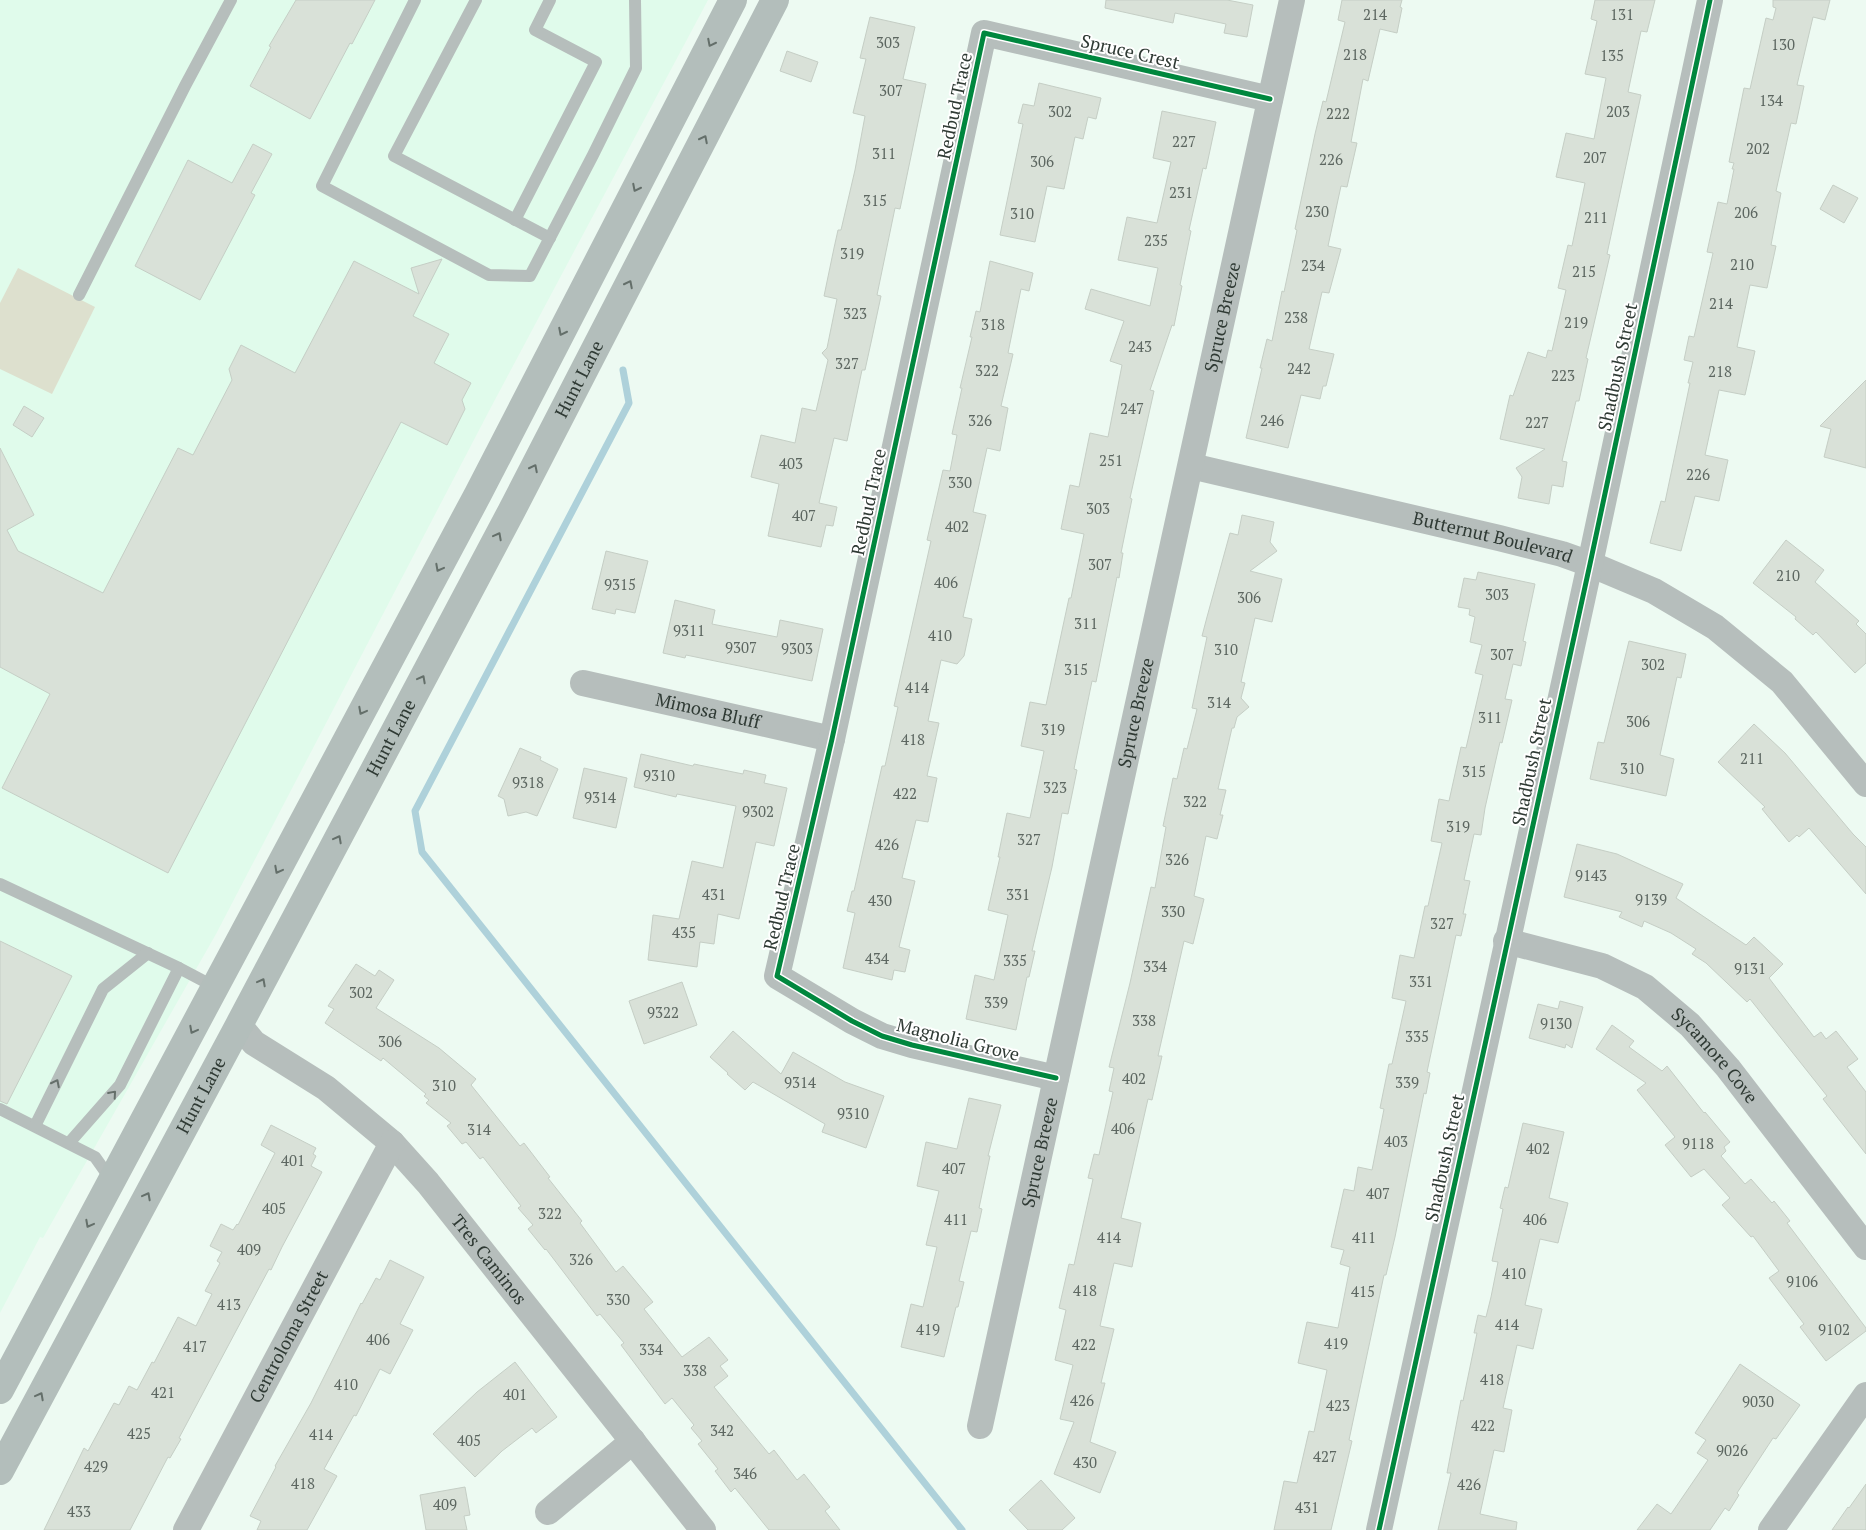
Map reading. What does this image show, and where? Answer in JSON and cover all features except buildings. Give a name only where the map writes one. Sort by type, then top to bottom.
[{"type":"main road","points":[[2,1383],[112,1181],[478,494],[733,0]]},
{"type":"main road","name":"Hunt Lane","points":[[0,1471],[240,1025],[511,512],[771,2]]},
{"type":"main road","points":[[478,494],[511,512]]},
{"type":"main road","points":[[215,987],[240,1025]]},
{"type":"main road","points":[[112,1181],[120,1210],[116,1255]]},
{"type":"street","name":"Spruce Breeze","points":[[980,1426],[1292,0]]},
{"type":"street","name":"Shadbush Street","points":[[1379,1530],[1506,941],[1590,564],[1710,0]]},
{"type":"street","name":"Spruce Crest","points":[[984,33],[1270,99]]},
{"type":"street","name":"Redbud Trace","points":[[778,976],[832,739],[984,33]]},
{"type":"street","name":"Butternut Boulevard","points":[[1191,466],[1562,554],[1654,591],[1715,626],[1782,682],[1866,784]]},
{"type":"street","name":"Mimosa Bluff","points":[[583,683],[832,739]]},
{"type":"street","name":"Sycamore Cove","points":[[1506,941],[1602,966],[1645,987],[1690,1025],[1728,1068],[1866,1247]]},
{"type":"street","name":"Magnolia Grove","points":[[778,976],[852,1022],[882,1036],[912,1046],[1056,1078]]},
{"type":"street","name":"Tres Caminos","points":[[240,1025],[254,1043],[326,1088],[392,1143],[428,1184],[703,1530]]},
{"type":"street","name":"Centroloma Street","points":[[186,1530],[392,1143]]},
{"type":"street","points":[[1771,1530],[1866,1395]]},
{"type":"street","points":[[548,1512],[633,1441]]},
{"type":"lane","points":[[79,295],[185,86],[231,0]]},
{"type":"lane","points":[[415,0],[322,186],[489,275],[530,276],[636,68],[635,0]]},
{"type":"lane","points":[[476,0],[394,156],[550,238]]},
{"type":"lane","points":[[515,220],[596,62],[535,30],[550,0]]},
{"type":"lane","points":[[0,884],[148,953],[215,987]]},
{"type":"lane","points":[[35,1126],[103,989],[148,953]]},
{"type":"lane","points":[[69,1144],[120,1085],[179,968]]},
{"type":"lane","points":[[0,1109],[95,1157],[112,1181]]},
{"type":"shaded area","points":[[0,0],[708,0],[489,411],[216,934],[43,1238],[40,1237],[0,1313]]},
{"type":"shaded area","points":[[18,268],[95,307],[52,394],[0,369],[0,303]]},
{"type":"waterway","points":[[623,370],[629,403],[415,811],[422,852],[962,1530]]},
{"type":"cycle path","points":[[1379,1530],[1590,564],[1710,0]]},
{"type":"cycle path","points":[[1056,1078],[912,1045],[882,1036],[852,1021],[777,976],[832,739],[984,33],[1270,99]]}]
